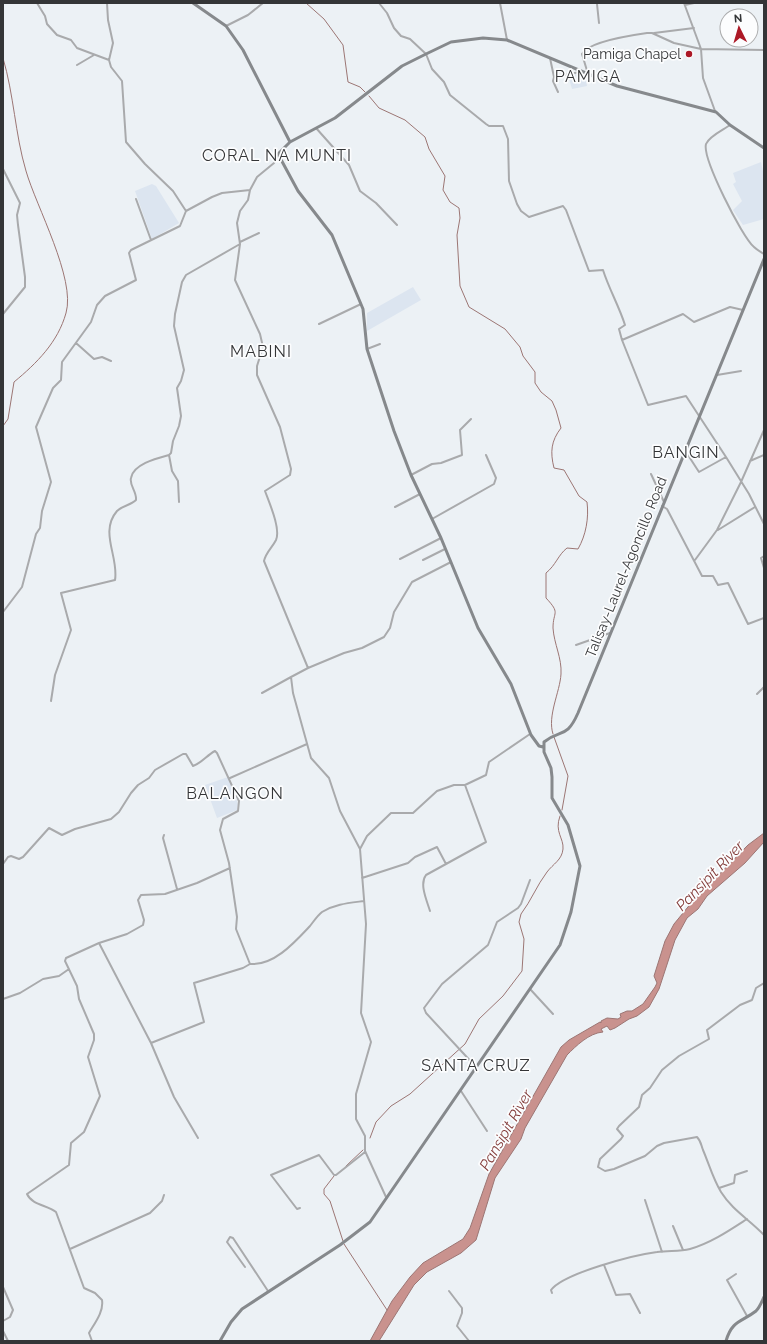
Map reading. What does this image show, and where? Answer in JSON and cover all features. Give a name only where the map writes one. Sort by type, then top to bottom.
[{"type":"street","points":[[37,3],[52,31],[57,36],[71,40],[78,48],[109,60]]},
{"type":"street","points":[[107,3],[108,20],[113,43],[109,60],[111,67],[122,81],[126,122],[126,142],[145,164],[173,191],[186,211]]},
{"type":"street","points":[[193,3],[226,26],[243,50],[290,142]]},
{"type":"street","points":[[226,26],[248,15],[263,3]]},
{"type":"street","points":[[379,3],[401,36],[410,39],[426,54],[432,69],[444,82],[450,95],[486,124],[490,126],[503,126],[508,139],[509,181],[521,211],[529,217],[563,206],[566,210],[589,271],[603,270],[610,289],[619,306],[625,325],[619,329],[622,340],[648,405],[686,396],[726,457],[764,524]]},
{"type":"street","points":[[500,3],[507,40]]},
{"type":"street","points":[[599,23],[596,4],[607,3]]},
{"type":"street","points":[[694,3],[685,4],[701,49],[703,78],[716,112],[730,125],[764,148]]},
{"type":"street","points":[[589,75],[582,54],[586,49],[614,39],[694,28]]},
{"type":"street","points":[[652,34],[674,43],[701,49],[764,50]]},
{"type":"street","points":[[308,668],[264,561],[265,554],[277,538],[277,528],[265,491],[290,475],[291,469],[280,427],[257,375],[257,366],[263,347],[260,334],[235,280],[240,243],[237,223],[240,211],[248,200],[250,190],[257,177],[274,163],[278,154],[290,142],[335,118],[402,66],[451,42],[483,38],[507,40],[580,72],[617,86],[716,112]]},
{"type":"street","points":[[78,65],[94,55]]},
{"type":"street","points":[[550,58],[554,77],[553,81],[558,92]]},
{"type":"street","points":[[554,77],[580,72]]},
{"type":"street","points":[[730,125],[708,140],[706,147],[707,156],[724,199],[742,230],[753,247],[764,254]]},
{"type":"street","points":[[316,128],[349,165],[360,191],[376,203],[397,225]]},
{"type":"street","points":[[220,1341],[236,1315],[268,1291],[348,1240],[370,1222],[560,945],[571,912],[580,866],[568,825],[552,798],[552,777],[543,747],[539,746],[535,742],[530,734],[511,684],[478,628],[441,538],[411,475],[394,431],[367,349],[364,330],[365,320],[361,304],[332,235],[298,191],[278,154]]},
{"type":"street","points":[[3,169],[20,203],[17,215],[25,277],[25,287],[3,314]]},
{"type":"street","points":[[3,612],[22,587],[36,534],[40,528],[42,511],[51,482],[36,428],[52,388],[61,380],[62,362],[91,322],[97,305],[105,296],[136,280],[129,253],[180,226],[186,211],[222,193],[250,190]]},
{"type":"street","points":[[136,199],[151,240]]},
{"type":"street","points":[[51,701],[55,675],[71,630],[61,593],[116,580],[115,558],[108,532],[117,511],[136,500],[131,476],[146,462],[169,455],[172,452],[173,441],[181,416],[177,388],[184,370],[174,322],[182,282],[186,275],[240,243],[259,234]]},
{"type":"street","name":"Talisay-Laurel-Agoncillo Road","points":[[543,747],[544,742],[568,731],[573,726],[648,547],[662,506],[686,452],[764,259]]},
{"type":"street","points":[[319,324],[361,304]]},
{"type":"street","points":[[622,340],[683,314],[694,322],[730,308],[743,310]]},
{"type":"street","points":[[76,343],[94,359],[102,358],[111,361]]},
{"type":"street","points":[[367,349],[380,344]]},
{"type":"street","points":[[717,375],[741,371]]},
{"type":"street","points":[[411,475],[432,464],[441,463],[462,454],[460,430],[471,419]]},
{"type":"street","points":[[695,560],[717,530],[741,482],[764,430]]},
{"type":"street","points":[[686,452],[699,472],[726,457]]},
{"type":"street","points":[[169,455],[172,470],[178,481],[179,502]]},
{"type":"street","points":[[432,518],[494,484],[496,478],[486,455]]},
{"type":"street","points":[[749,461],[764,455]]},
{"type":"street","points":[[651,474],[664,502]]},
{"type":"street","points":[[395,507],[421,494]]},
{"type":"street","points":[[662,506],[667,509],[695,560],[702,576],[713,576],[718,585],[728,583],[748,624],[764,618]]},
{"type":"street","points":[[717,530],[755,507]]},
{"type":"street","points":[[400,559],[441,538]]},
{"type":"street","points":[[423,560],[445,549]]},
{"type":"street","points":[[764,556],[761,558],[764,568]]},
{"type":"street","points":[[262,693],[308,668],[344,653],[362,648],[384,637],[390,628],[394,612],[412,582],[451,562]]},
{"type":"street","points":[[576,645],[611,633]]},
{"type":"street","points":[[291,677],[293,694],[307,744],[315,764],[330,778],[340,811],[360,849],[366,924],[361,1013],[371,1042],[356,1094],[356,1119],[365,1136],[365,1151],[387,1199]]},
{"type":"street","points":[[757,694],[764,687]]},
{"type":"street","points":[[360,849],[367,836],[391,813],[412,813],[438,791],[454,785],[466,785],[486,775],[489,762],[530,734]]},
{"type":"street","points":[[230,778],[307,744]]},
{"type":"street","points":[[3,864],[8,857],[11,856],[19,859],[23,857],[49,828],[62,835],[74,829],[111,819],[119,812],[130,792],[149,778],[155,770],[183,754],[188,756],[193,766],[215,751],[230,778],[239,801],[239,808],[236,813],[223,819],[220,830],[230,868],[237,916],[236,929],[250,964]]},
{"type":"street","points":[[430,911],[423,885],[423,878],[486,842],[466,785]]},
{"type":"street","points":[[164,835],[163,838],[177,890]]},
{"type":"street","points":[[362,878],[408,863],[415,857],[437,847],[446,864]]},
{"type":"street","points":[[92,1341],[89,1333],[100,1313],[103,1305],[102,1300],[95,1293],[84,1288],[56,1212],[51,1208],[32,1200],[27,1194],[70,1165],[71,1143],[84,1132],[100,1096],[88,1057],[94,1040],[94,1034],[79,999],[77,986],[66,958],[99,943],[127,934],[143,925],[144,920],[138,900],[141,895],[160,894],[177,890],[230,868]]},
{"type":"street","points":[[477,1068],[426,1013],[424,1008],[442,984],[488,945],[497,922],[518,908],[521,904],[530,880]]},
{"type":"street","points":[[151,1043],[204,1022],[194,983],[243,968],[250,964],[258,965],[278,956],[299,937],[318,916],[332,906],[364,901]]},
{"type":"street","points":[[99,943],[151,1043],[174,1097],[198,1138]]},
{"type":"street","points":[[3,999],[20,993],[43,979],[58,976],[69,968]]},
{"type":"street","points":[[764,983],[756,988],[752,1000],[740,1005],[707,1030],[709,1039],[679,1056],[662,1070],[650,1088],[642,1095],[639,1107],[617,1129],[622,1136],[621,1139],[600,1159],[598,1163],[598,1167],[600,1169],[614,1169],[646,1156],[657,1146],[664,1143],[697,1137],[708,1160],[713,1178],[719,1188],[735,1211],[747,1218],[764,1235]]},
{"type":"street","points":[[530,989],[554,1014]]},
{"type":"street","points":[[461,1091],[487,1131]]},
{"type":"street","points":[[300,1208],[297,1209],[271,1175],[319,1155],[334,1175],[336,1175],[365,1151]]},
{"type":"street","points":[[719,1188],[734,1183],[735,1175],[747,1171]]},
{"type":"street","points":[[70,1249],[150,1213],[162,1201],[164,1196]]},
{"type":"street","points":[[645,1200],[662,1252]]},
{"type":"street","points":[[552,1293],[551,1290],[559,1282],[604,1265],[662,1252],[683,1250],[707,1243],[747,1218]]},
{"type":"street","points":[[673,1226],[683,1250]]},
{"type":"street","points":[[245,1267],[227,1242],[230,1237],[233,1238],[268,1291]]},
{"type":"street","points":[[604,1265],[616,1295],[630,1294],[640,1313]]},
{"type":"street","points":[[736,1274],[727,1280],[747,1316]]},
{"type":"street","points":[[3,1287],[13,1310],[10,1317],[3,1321]]},
{"type":"street","points":[[449,1291],[462,1308],[462,1313],[457,1326],[469,1341]]},
{"type":"street","points":[[726,1341],[732,1327],[756,1310],[764,1297]]},
{"type":"street","points":[[3,1331],[8,1341]]},
{"type":"shaded area","points":[[580,73],[585,76],[587,86],[572,89],[568,75]]},
{"type":"shaded area","points":[[761,162],[764,176],[764,219],[743,225],[733,210],[742,201],[733,184],[736,182],[733,173]]},
{"type":"shaded area","points":[[152,184],[156,186],[179,223],[152,239],[135,191]]},
{"type":"shaded area","points":[[413,287],[421,300],[367,331],[367,313]]},
{"type":"shaded area","points":[[228,777],[238,804],[237,810],[217,818],[205,785]]},
{"type":"shaded area","points":[[764,833],[764,842],[745,863],[707,896],[698,909],[687,918],[675,940],[659,989],[649,1007],[637,1016],[615,1028],[610,1030],[607,1026],[601,1029],[603,1032],[588,1037],[567,1055],[525,1128],[521,1139],[495,1178],[476,1240],[461,1253],[427,1272],[414,1285],[379,1341],[370,1341],[392,1301],[410,1277],[423,1263],[463,1239],[470,1228],[489,1174],[561,1047],[569,1040],[600,1022],[601,1023],[601,1021],[607,1018],[618,1019],[621,1017],[620,1014],[627,1011],[632,1011],[643,1004],[657,983],[654,976],[665,941],[674,924],[692,902],[748,845]]},
{"type":"waterway","points":[[306,3],[324,19],[343,45],[348,82],[360,87],[365,92]]},
{"type":"waterway","points":[[3,58],[10,86],[22,157],[31,186],[54,242],[65,281],[68,299],[66,313],[58,333],[52,343],[31,367],[14,382],[8,419],[3,426]]},
{"type":"waterway","points":[[369,96],[379,108],[405,120],[425,137],[429,149],[445,176],[443,190],[450,202],[459,208],[460,218],[457,235],[460,286],[469,307],[505,329],[520,347],[523,356],[535,372],[535,383],[541,392],[552,401],[556,410],[561,428],[555,437],[552,447],[554,468],[564,470],[579,496],[587,502],[588,514],[586,526],[578,549],[567,548],[546,573],[546,598],[555,610],[553,628],[561,668],[560,681],[552,720],[553,734]]},
{"type":"waterway","points":[[554,737],[568,776],[562,810]]},
{"type":"waterway","points":[[370,1138],[376,1122],[391,1106],[410,1094],[465,1044],[479,1019],[503,996],[522,971],[524,939],[519,922],[521,914],[540,882],[561,856],[563,845],[558,826],[560,816]]},
{"type":"waterway","points":[[346,1166],[363,1150]]},
{"type":"waterway","points":[[334,1176],[324,1189],[324,1194],[330,1201],[343,1241]]},
{"type":"waterway","points":[[344,1244],[387,1310]]},
{"type":"place","name":"Pamiga Chapel","points":[[689,54]]},
{"type":"district","name":"PAMIGA","points":[[588,76]]},
{"type":"district","name":"CORAL NA MUNTI","points":[[277,155]]},
{"type":"district","name":"MABINI","points":[[261,351]]},
{"type":"district","name":"BANGIN","points":[[686,452]]},
{"type":"district","name":"BALANGON","points":[[235,793]]},
{"type":"district","name":"SANTA CRUZ","points":[[476,1065]]},
{"type":"water label","name":"Pansipit River","points":[[710,876]]},
{"type":"water label","name":"Pansipit River","points":[[506,1130]]}]
